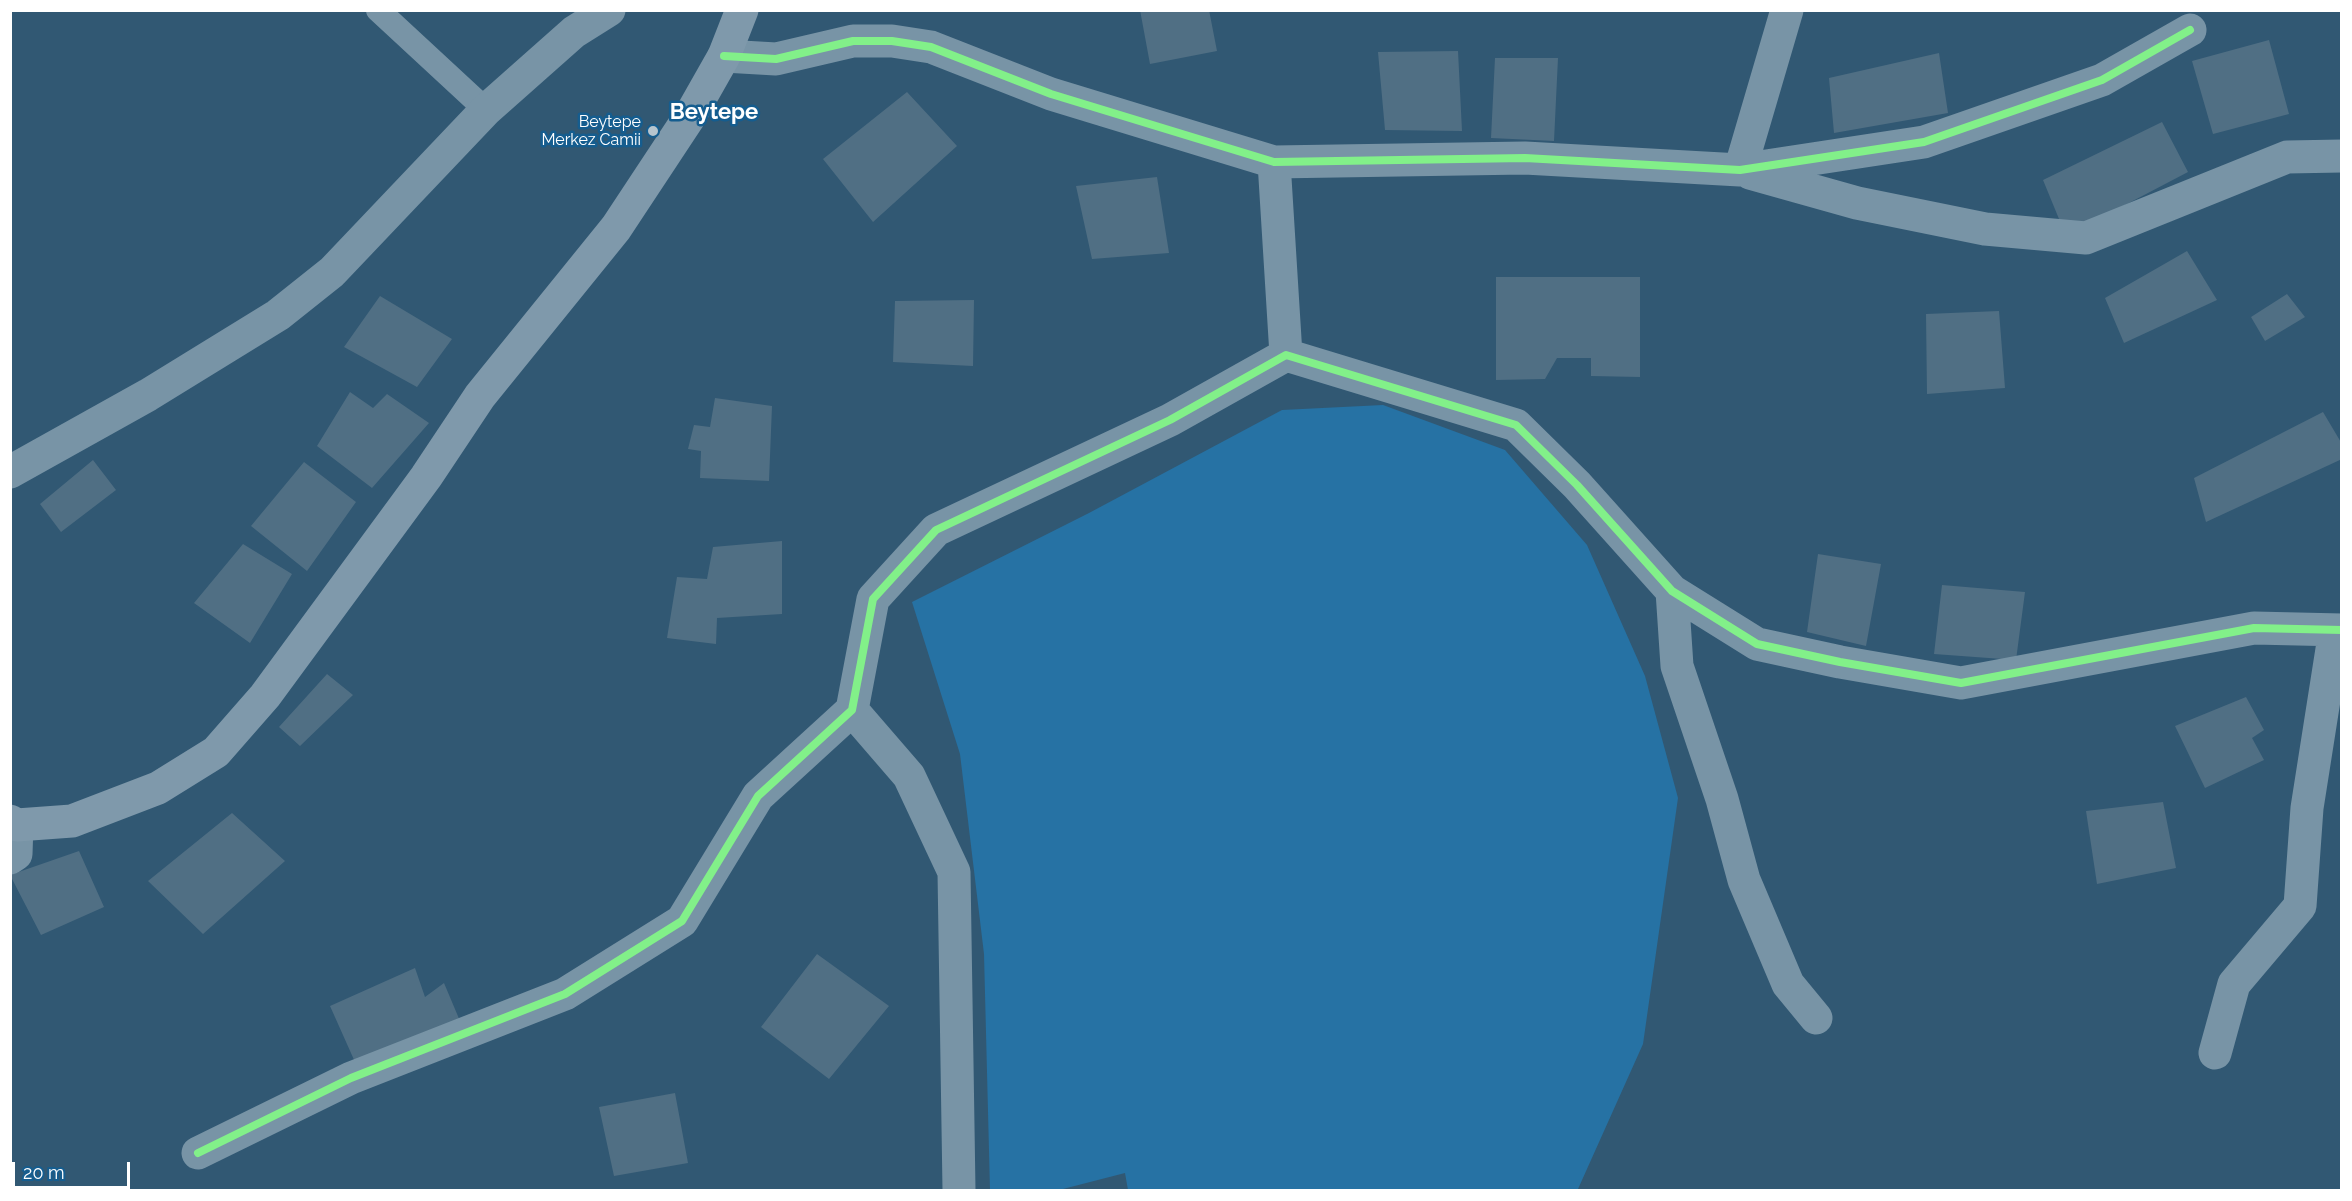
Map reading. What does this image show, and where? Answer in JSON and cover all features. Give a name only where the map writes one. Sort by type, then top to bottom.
[{"type":"street","points":[[10,472],[148,395],[278,315],[332,272],[486,110],[574,32],[609,10]]},
{"type":"street","points":[[10,858],[16,854],[14,823],[72,821],[158,788],[216,752],[265,696],[426,477],[480,396],[616,228],[690,116],[724,56],[742,10]]},
{"type":"street","points":[[1740,170],[1787,10]]},
{"type":"street","points":[[724,56],[776,59],[853,41],[892,41],[931,47],[1051,94],[1274,162],[1525,158],[1740,170],[1924,142],[2102,80],[2190,30]]},
{"type":"street","points":[[1740,170],[1857,203],[1986,229],[2086,238],[2287,157],[2342,156]]},
{"type":"street","points":[[1274,162],[1286,355]]},
{"type":"street","points":[[198,1153],[351,1078],[565,994],[682,921],[758,796],[852,710],[873,599],[936,531],[1170,420],[1286,355],[1516,425],[1577,485],[1672,591],[1757,644],[1840,662],[1962,683],[2254,628],[2338,630],[2307,808],[2300,906],[2234,984],[2215,1053]]},
{"type":"street","points":[[1672,591],[1677,666],[1722,799],[1744,880],[1788,984],[1816,1018]]},
{"type":"street","points":[[852,710],[909,776],[954,872],[959,1191]]},
{"type":"lane","points":[[378,10],[486,110]]},
{"type":"shaded area","points":[[1383,405],[1505,450],[1587,545],[1645,676],[1678,798],[1643,1044],[1578,1189],[1128,1190],[1125,1173],[1059,1190],[990,1190],[984,954],[960,754],[912,602],[1089,513],[1282,410]]},
{"type":"building","points":[[1140,10],[1209,10],[1217,51],[1150,64]]},
{"type":"building","points":[[2269,40],[2289,114],[2213,134],[2192,61]]},
{"type":"building","points":[[1458,51],[1462,131],[1385,130],[1378,52]]},
{"type":"building","points":[[1939,53],[1948,113],[1834,133],[1829,78]]},
{"type":"building","points":[[1495,58],[1558,58],[1554,141],[1491,138]]},
{"type":"building","points":[[907,92],[957,146],[873,222],[823,159]]},
{"type":"building","points":[[2162,122],[2188,172],[2066,236],[2043,180]]},
{"type":"building","points":[[1157,177],[1169,253],[1092,259],[1076,186]]},
{"type":"building","points":[[2187,251],[2217,300],[2124,343],[2105,298]]},
{"type":"building","points":[[1496,277],[1640,277],[1640,377],[1591,376],[1591,358],[1557,358],[1545,379],[1496,380]]},
{"type":"building","points":[[2287,294],[2305,317],[2265,341],[2251,317]]},
{"type":"building","points":[[380,296],[452,339],[417,387],[344,347]]},
{"type":"building","points":[[974,300],[973,366],[893,362],[895,301]]},
{"type":"building","points":[[1999,311],[2005,388],[1927,394],[1926,314]]},
{"type":"building","points":[[350,392],[373,408],[387,394],[429,423],[372,488],[317,446]]},
{"type":"building","points":[[715,398],[772,406],[769,481],[700,478],[701,451],[688,449],[694,425],[710,427]]},
{"type":"building","points":[[2323,412],[2342,444],[2342,459],[2206,522],[2194,478]]},
{"type":"building","points":[[93,460],[116,490],[61,532],[40,504]]},
{"type":"building","points":[[304,462],[356,502],[307,571],[251,526]]},
{"type":"building","points":[[782,541],[782,614],[717,618],[716,644],[667,638],[677,577],[707,579],[713,547]]},
{"type":"building","points":[[243,544],[292,574],[250,643],[194,603]]},
{"type":"building","points":[[1818,554],[1881,564],[1866,646],[1807,632]]},
{"type":"building","points":[[1942,585],[2025,592],[2016,660],[1934,654]]},
{"type":"building","points":[[327,674],[353,695],[300,746],[279,727]]},
{"type":"building","points":[[2246,697],[2264,730],[2252,738],[2264,760],[2205,788],[2175,726]]},
{"type":"building","points":[[2163,802],[2176,868],[2097,884],[2086,811]]},
{"type":"building","points":[[232,813],[285,861],[203,934],[148,881]]},
{"type":"building","points":[[79,851],[104,907],[41,935],[10,875]]},
{"type":"building","points":[[817,954],[889,1006],[829,1079],[761,1027]]},
{"type":"building","points":[[415,968],[425,997],[444,983],[460,1021],[355,1062],[330,1006]]},
{"type":"building","points":[[675,1093],[688,1163],[614,1176],[599,1107]]},
{"type":"cycle path","points":[[724,56],[776,59],[853,41],[892,41],[931,47],[1051,94],[1274,162],[1525,158],[1740,170],[1924,142],[2102,80],[2190,30]]},
{"type":"cycle path","points":[[198,1153],[351,1078],[565,994],[682,921],[758,796],[852,710],[873,599],[936,530],[1170,420],[1286,355],[1516,425],[1577,485],[1672,591],[1757,644],[1840,662],[1961,683],[2254,628],[2342,630]]},
{"type":"place","name":"Beytepe Merkez Camii","points":[[653,131]]},
{"type":"district","name":"Beytepe","points":[[714,112]]}]
